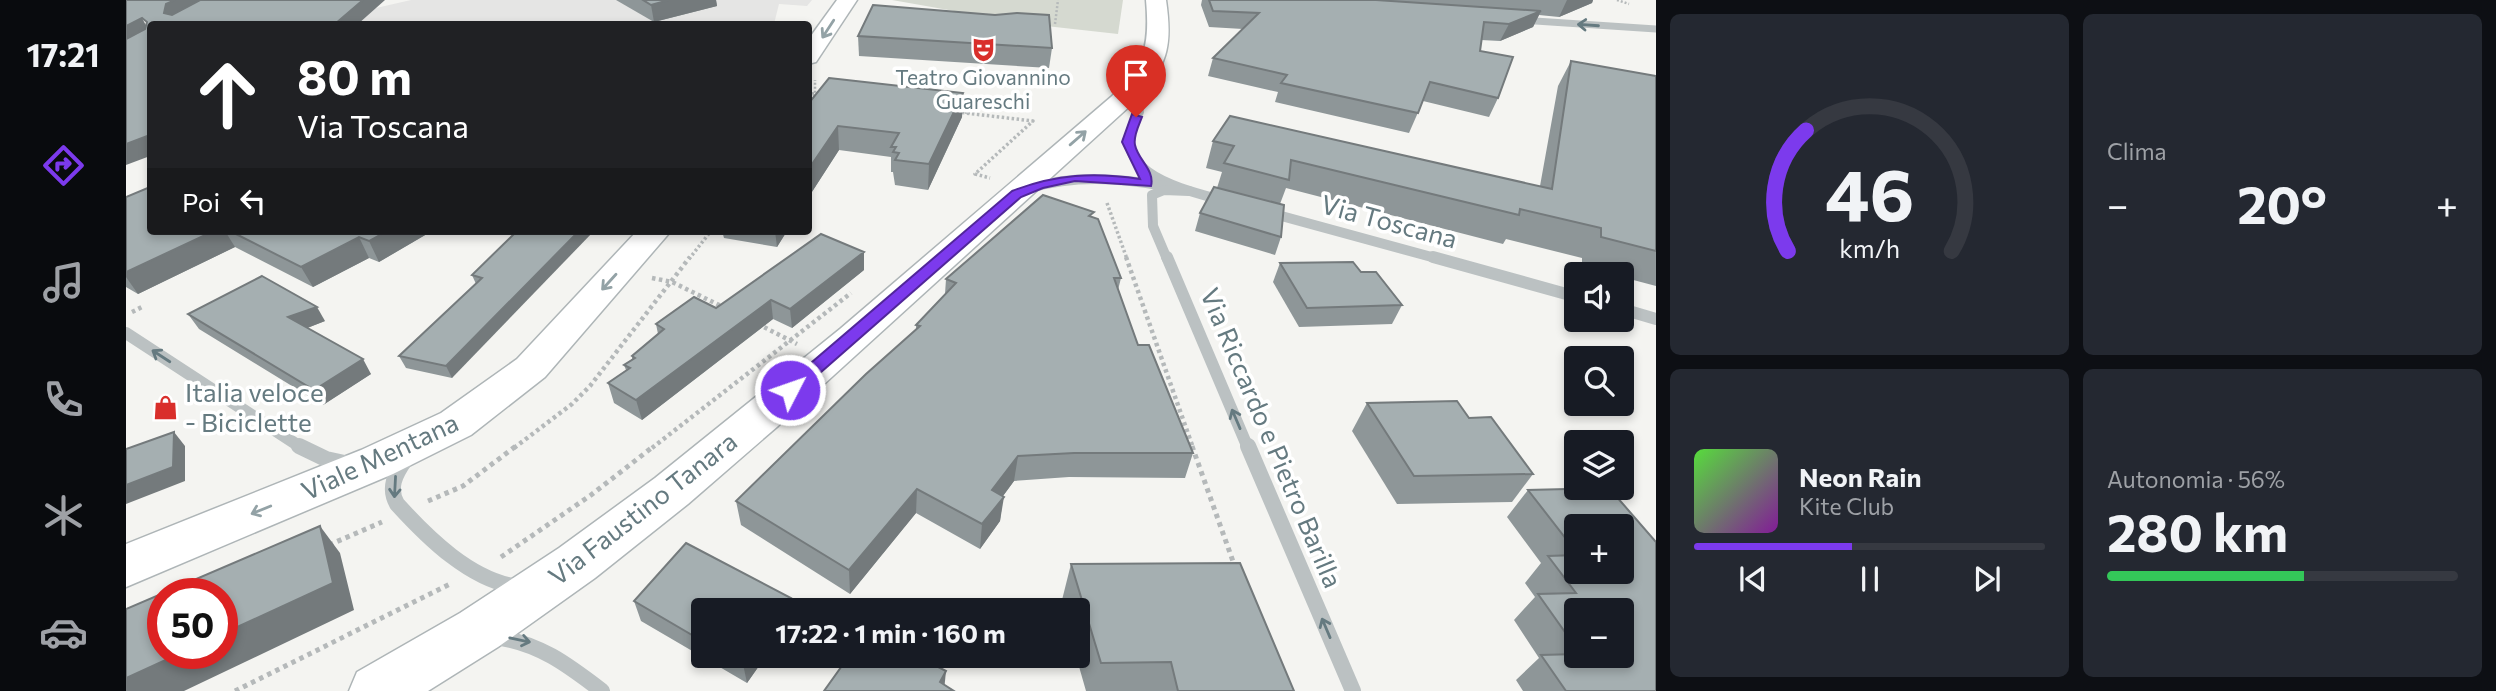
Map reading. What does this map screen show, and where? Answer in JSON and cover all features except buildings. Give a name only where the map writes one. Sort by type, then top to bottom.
[{"type":"main road","points":[[812,51],[847,0]]},
{"type":"main road","name":"Via Faustino Tanara","points":[[377,691],[454,647],[571,569],[657,502],[1129,94],[1154,62],[1160,38],[1156,0]]},
{"type":"main road","name":"Viale Mentana","points":[[126,566],[435,436],[496,397],[531,368],[651,235]]},
{"type":"street","points":[[1505,19],[1656,29]]},
{"type":"street","points":[[1154,62],[1146,100],[1129,134],[1129,149],[1153,177],[1189,191]]},
{"type":"street","name":"Via Riccardo e Pietro Barilla","points":[[1138,162],[1146,175],[1153,226],[1353,691]]},
{"type":"street","points":[[1014,194],[1075,177],[1108,178],[1189,191],[1232,202]]},
{"type":"street","points":[[1150,203],[1152,195],[1160,191],[1189,191]]},
{"type":"street","name":"Via Toscana","points":[[1259,210],[1564,293]]},
{"type":"street","points":[[1634,313],[1656,319]]},
{"type":"street","points":[[126,333],[316,455],[351,464],[394,455]]},
{"type":"street","points":[[435,436],[410,454],[402,464],[393,485],[393,496],[403,512],[488,579],[521,587],[547,582],[571,569]]},
{"type":"street","points":[[454,647],[493,637],[531,642],[557,657],[602,691]]},
{"type":"path","points":[[1055,24],[1058,0]]},
{"type":"path","points":[[812,93],[828,95]]},
{"type":"path","points":[[951,111],[1033,121],[975,174],[1014,194]]},
{"type":"path","points":[[1104,195],[1237,573]]},
{"type":"path","points":[[620,270],[672,282],[730,311]]},
{"type":"path","points":[[235,691],[476,571],[554,523],[855,289]]},
{"type":"path","points":[[753,322],[825,359]]},
{"type":"shaded area","points":[[411,0],[812,0],[807,6],[779,4],[775,21],[319,21]]},
{"type":"shaded area","points":[[892,0],[1123,0],[1118,34],[1028,24]]},
{"type":"place","name":"Teatro Giovannino Guareschi","points":[[983,49]]},
{"type":"place","name":"Italia veloce - Biciclette","points":[[165,408]]},
{"type":"route","points":[[790,390],[1017,194],[1057,180],[1075,177],[1147,183],[1146,175],[1129,149],[1129,134],[1136,117]]}]
